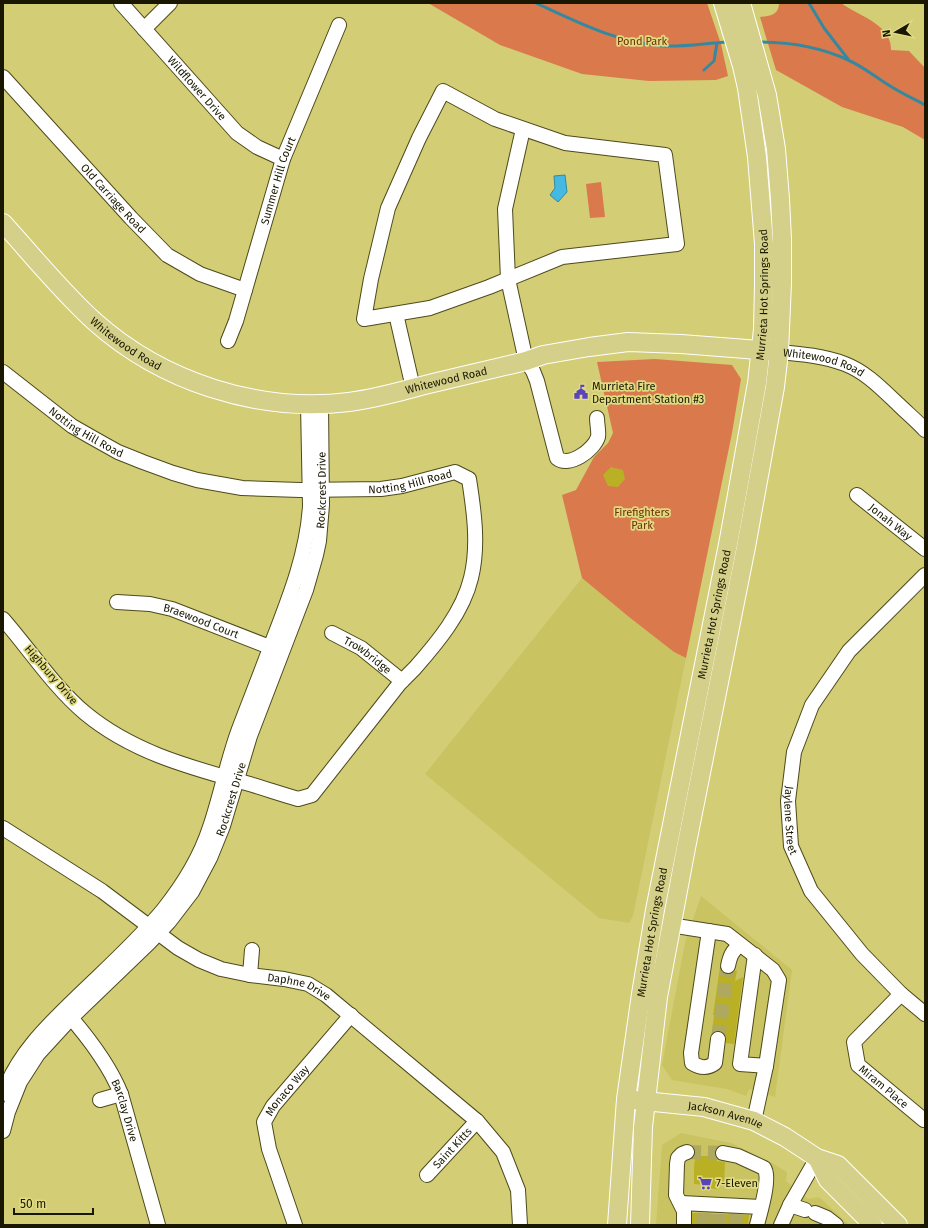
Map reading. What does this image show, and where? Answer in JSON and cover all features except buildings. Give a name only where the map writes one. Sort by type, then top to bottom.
[{"type":"main road","name":"Murrieta Hot Springs Road","points":[[617,1225],[626,1099],[655,910],[729,539],[757,383],[760,351],[764,285],[761,199],[752,121],[742,66],[723,3]]},
{"type":"main road","name":"Murrieta Hot Springs Road","points":[[640,1225],[643,1127],[658,997],[670,925],[746,547],[775,387],[779,352],[782,283],[780,199],[776,149],[767,95],[741,3]]},
{"type":"main road","name":"Whitewood Road","points":[[3,223],[74,302],[94,321],[128,347],[159,367],[193,382],[226,392],[285,404],[349,402],[526,361],[543,355],[628,342],[681,344],[779,352]]},
{"type":"main road","points":[[670,925],[664,920],[663,906],[677,831],[677,825],[674,819]]},
{"type":"main road","name":"Jackson Avenue","points":[[626,1099],[704,1107],[754,1121],[785,1137],[817,1158],[838,1165],[898,1225]]},
{"type":"main road","points":[[817,1158],[828,1180],[873,1225]]},
{"type":"street","name":"Wildflower Drive","points":[[121,3],[237,133],[257,147],[283,160]]},
{"type":"street","points":[[144,29],[170,3]]},
{"type":"street","name":"Summer Hill Court","points":[[228,341],[236,321],[283,160],[339,25]]},
{"type":"street","name":"Old Carriage Road","points":[[3,77],[167,256],[200,274],[245,290]]},
{"type":"street","points":[[443,90],[495,119],[565,143],[664,155],[677,244],[562,257],[508,279],[430,308],[364,318],[371,279],[388,208],[443,90]]},
{"type":"street","points":[[524,129],[504,209],[508,279],[526,361],[533,371],[537,381],[557,458],[566,462],[578,458],[590,449],[598,437],[597,418]]},
{"type":"street","points":[[396,314],[413,388]]},
{"type":"street","name":"Whitewood Road","points":[[779,352],[825,358],[846,364],[860,371],[925,430]]},
{"type":"street","name":"Notting Hill Road","points":[[3,372],[72,426],[118,452],[173,474],[197,480],[223,485],[263,489],[316,490],[374,489],[395,487],[455,472],[469,479],[474,509],[475,558],[471,579],[465,596],[454,617],[430,649],[402,681],[312,795],[298,800],[230,779]]},
{"type":"street","name":"Rockcrest Drive","points":[[3,1094],[7,1083],[22,1058],[38,1036],[68,1014],[154,929],[180,909],[203,873],[218,841],[238,731],[276,650],[302,557],[316,490],[314,404]]},
{"type":"street","name":"Jonah Way","points":[[857,495],[925,549]]},
{"type":"street","name":"Jaylene Street","points":[[925,575],[849,651],[812,705],[794,752],[788,801],[791,846],[811,891],[862,954],[901,994],[925,1014]]},
{"type":"street","name":"Braewood Court","points":[[116,602],[150,604],[172,610],[276,650]]},
{"type":"street","name":"Highbury Drive","points":[[3,619],[60,688],[84,713],[107,730],[138,748],[170,761],[230,779]]},
{"type":"street","name":"Trowbridge","points":[[332,633],[360,648],[402,681]]},
{"type":"street","name":"Daphne Drive","points":[[3,828],[102,891],[178,948],[199,960],[221,969],[308,984],[326,995],[477,1121],[503,1152],[518,1190],[520,1225]]},
{"type":"street","points":[[670,925],[727,934],[772,970],[779,980],[766,1066],[754,1121]]},
{"type":"street","points":[[709,931],[691,1053],[692,1063],[703,1067],[709,1067],[715,1063],[718,1039]]},
{"type":"street","points":[[728,966],[733,950],[740,945]]},
{"type":"street","points":[[250,975],[252,950]]},
{"type":"street","points":[[755,955],[740,1064],[766,1066]]},
{"type":"street","name":"Miram Place","points":[[901,994],[854,1042],[858,1065],[924,1120]]},
{"type":"street","name":"Rockcrest Drive","points":[[3,1131],[14,1096],[30,1065],[68,1014]]},
{"type":"street","name":"Barclay Drive","points":[[68,1014],[102,1057],[116,1080],[158,1225]]},
{"type":"street","name":"Monaco Way","points":[[295,1225],[269,1149],[264,1122],[273,1106],[351,1015]]},
{"type":"street","points":[[100,1100],[121,1094]]},
{"type":"street","name":"Saint Kitts","points":[[427,1175],[477,1121]]},
{"type":"street","points":[[684,1225],[684,1211],[676,1195],[677,1164],[678,1158],[687,1152]]},
{"type":"street","points":[[723,1153],[738,1156],[764,1168],[766,1171],[767,1180],[757,1225]]},
{"type":"street","points":[[781,1225],[790,1205],[817,1158]]},
{"type":"street","points":[[681,1203],[704,1208],[736,1210],[761,1207]]},
{"type":"street","points":[[790,1205],[827,1218],[836,1225]]},
{"type":"shaded area","points":[[582,578],[674,652],[686,658],[633,916],[629,923],[599,918],[425,774]]},
{"type":"shaded area","points":[[701,896],[792,970],[775,1097],[749,1089],[746,1096],[727,1089],[672,1080],[662,1065],[685,943]]},
{"type":"shaded area","points":[[681,1133],[731,1143],[767,1160],[787,1172],[786,1181],[808,1199],[819,1197],[849,1225],[656,1225],[662,1145]]},
{"type":"green space","name":"Pond Park","points":[[428,3],[707,3],[721,44],[728,76],[716,80],[649,81],[582,74],[500,45]]},
{"type":"green space","points":[[779,3],[841,3],[880,27],[890,41],[891,50],[909,51],[925,68],[925,140],[903,127],[842,107],[776,70],[760,17],[776,12],[779,7]]},
{"type":"green space","points":[[601,182],[605,217],[590,218],[586,184]]},
{"type":"green space","name":"Firefighters Park","points":[[655,359],[732,365],[741,379],[732,433],[686,658],[674,652],[582,578],[562,495],[576,490],[594,457],[608,443],[613,433],[597,362]]},
{"type":"water","points":[[565,175],[567,192],[558,202],[550,195],[555,188],[554,176]]},
{"type":"waterway","points":[[536,3],[598,30],[630,41],[664,46],[728,42]]},
{"type":"waterway","points":[[809,3],[824,28],[848,59]]},
{"type":"waterway","points":[[758,42],[804,46],[837,55],[858,65],[896,90],[925,105]]},
{"type":"waterway","points":[[704,70],[714,61],[717,43]]},
{"type":"tunnel","points":[[718,1039],[728,966]]},
{"type":"tunnel","points":[[687,1152],[723,1153]]},
{"type":"tunnel","points":[[703,1225],[704,1213]]},
{"type":"tunnel","points":[[718,1214],[718,1225]]},
{"type":"tunnel","points":[[735,1225],[736,1214]]},
{"type":"place","name":"Murrieta Fire Department Station #3","points":[[581,392]]},
{"type":"place","name":"7-Eleven","points":[[705,1183]]}]
